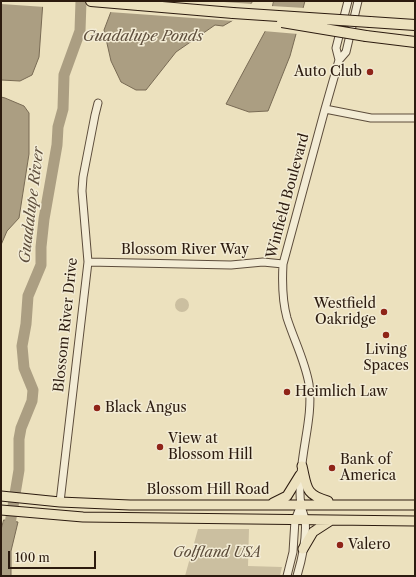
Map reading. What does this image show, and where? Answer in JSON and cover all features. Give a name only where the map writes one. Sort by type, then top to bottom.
[{"type":"highway","points":[[91,1],[233,13],[415,25]]},
{"type":"highway","points":[[233,13],[366,36],[415,42]]},
{"type":"main road","points":[[302,466],[308,490],[312,495],[316,498],[341,504]]},
{"type":"main road","points":[[271,504],[287,496],[300,475]]},
{"type":"main road","name":"Blossom Hill Road","points":[[1,496],[60,502],[130,505],[415,505]]},
{"type":"main road","points":[[39,514],[57,507],[60,502]]},
{"type":"main road","points":[[118,518],[130,505]]},
{"type":"main road","name":"Blossom Hill Road","points":[[1,510],[39,514],[118,518],[415,520]]},
{"type":"main road","points":[[303,550],[313,532],[332,520]]},
{"type":"street","name":"Winfield Boulevard","points":[[339,60],[336,48],[348,1]]},
{"type":"street","name":"Winfield Boulevard","points":[[297,576],[303,550],[305,520],[301,505],[300,475],[308,429],[310,398],[305,369],[287,317],[283,300],[283,264],[339,60],[346,52],[358,1]]},
{"type":"street","name":"Blossom River Drive","points":[[60,502],[88,262],[82,177],[98,103]]},
{"type":"street","points":[[325,109],[371,118],[415,118]]},
{"type":"street","name":"Blossom River Way","points":[[88,262],[231,265],[263,262],[283,264]]},
{"type":"street","name":"Winfield Boulevard","points":[[287,576],[293,552],[295,520],[301,505]]},
{"type":"green space","points":[[179,298],[185,298],[189,302],[189,308],[185,312],[179,312],[175,308],[175,302]]},
{"type":"green space","name":"Golfland USA","points":[[198,529],[249,529],[248,566],[282,567],[280,576],[185,576]]},
{"type":"water","name":"Guadalupe Ponds","points":[[1,1],[43,1],[39,57],[32,75],[20,81],[1,80]]},
{"type":"water","name":"Guadalupe Ponds","points":[[113,1],[253,1],[242,15],[223,26],[215,25],[176,52],[146,90],[136,90],[121,82],[111,61],[104,30],[112,9]]},
{"type":"water","points":[[274,1],[305,1],[290,56],[268,111],[249,112],[226,104],[268,26]]},
{"type":"water","points":[[1,97],[24,106],[29,113],[29,154],[19,218],[7,231],[1,245]]},
{"type":"water","points":[[4,520],[18,522],[11,551],[11,576],[1,576],[1,530]]},
{"type":"pier","points":[[1,1],[45,1],[45,7],[1,4]]},
{"type":"pier","points":[[111,1],[209,1],[253,4],[243,16],[235,21],[109,12]]},
{"type":"pier","points":[[271,6],[305,8],[298,34],[263,31]]},
{"type":"waterway","name":"Guadalupe River","points":[[8,536],[19,470],[19,439],[21,428],[32,401],[33,390],[24,368],[22,346],[26,324],[28,296],[41,265],[44,219],[57,145],[58,127],[63,109],[64,75],[80,31],[81,1]]},
{"type":"place","name":"Auto Club","points":[[370,72]]},
{"type":"place","name":"Westfield Oakridge","points":[[384,312]]},
{"type":"place","name":"Living Spaces","points":[[386,335]]},
{"type":"place","name":"Heimlich Law","points":[[287,392]]},
{"type":"place","name":"Black Angus","points":[[97,408]]},
{"type":"place","name":"View at Blossom Hill","points":[[160,447]]},
{"type":"place","name":"Bank of America","points":[[332,468]]},
{"type":"place","name":"Valero","points":[[340,545]]}]
